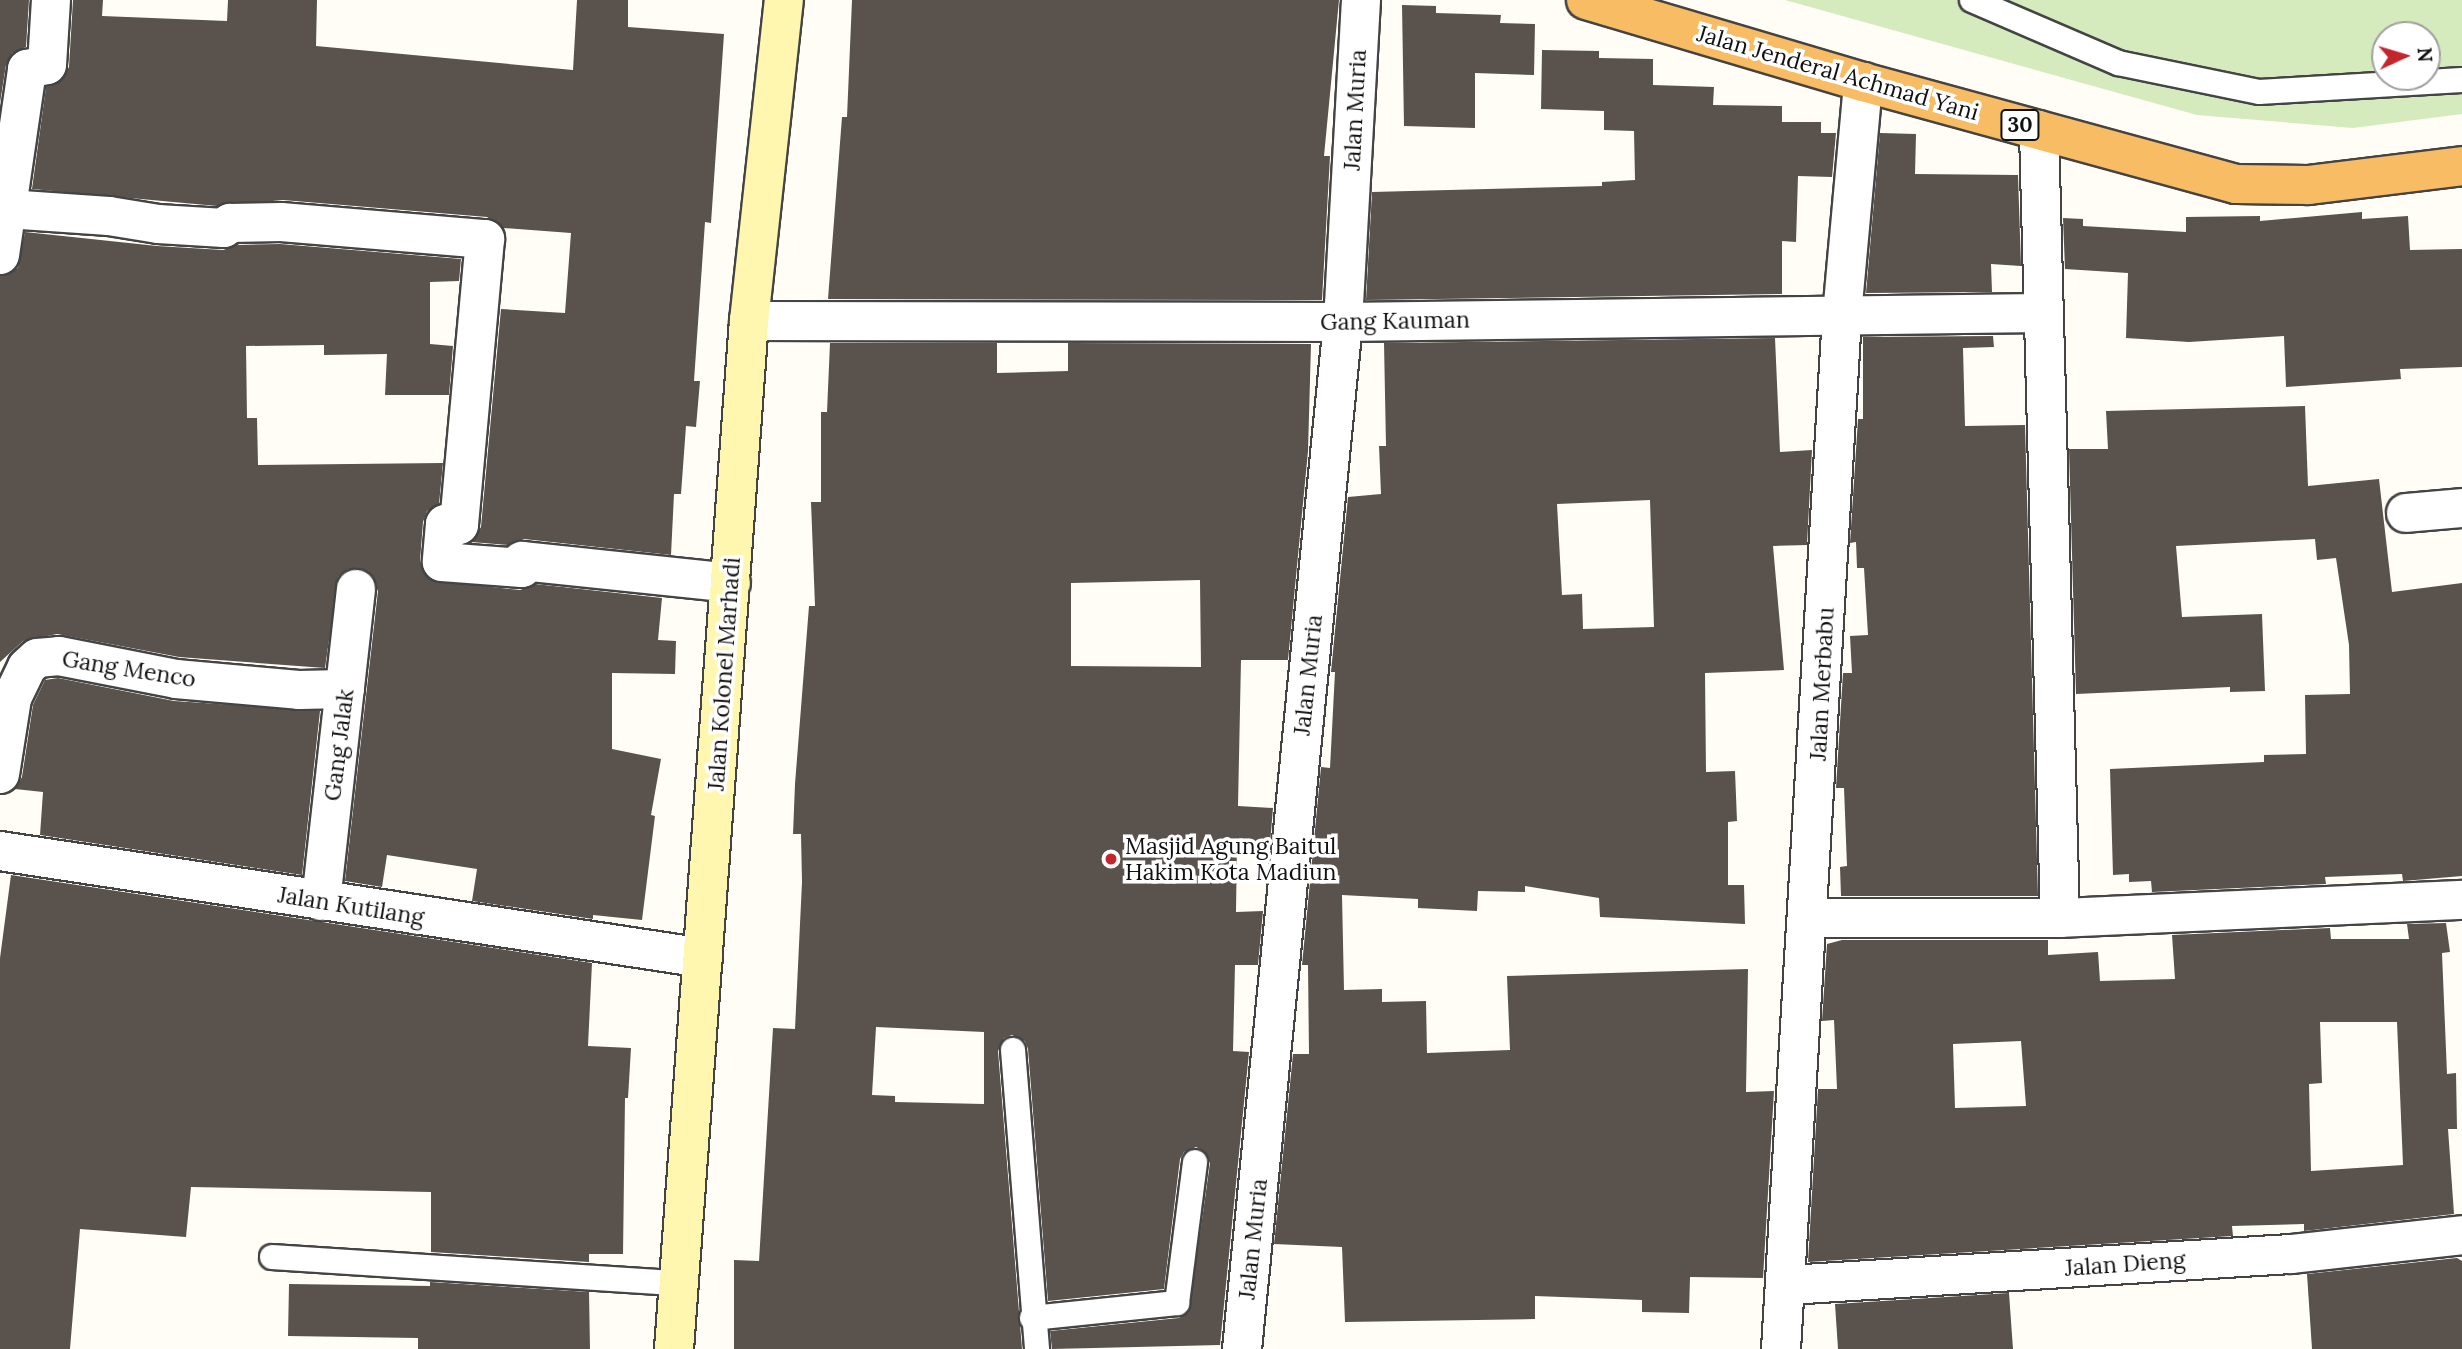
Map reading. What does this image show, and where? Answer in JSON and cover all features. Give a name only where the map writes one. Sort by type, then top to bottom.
[{"type":"highway","name":"Jalan Jenderal Achmad Yani","points":[[1586,0],[1863,82],[2236,184],[2308,185],[2462,166]]},
{"type":"main road","name":"Jalan Kolonel Marhadi","points":[[674,1349],[749,321],[784,0]]},
{"type":"street","points":[[0,256],[27,69],[47,65],[51,0]]},
{"type":"street","name":"Jalan Muria","points":[[1242,1349],[1343,322],[1361,0]]},
{"type":"street","name":"Jalan Merbabu","points":[[1781,1349],[1788,1285],[1842,315],[1863,82]]},
{"type":"street","points":[[2039,130],[2060,918]]},
{"type":"street","points":[[7,209],[109,216],[158,224],[224,228],[230,223],[281,222],[485,239],[459,525],[444,524],[442,562],[522,568],[523,561],[730,583]]},
{"type":"street","name":"Gang Kauman","points":[[749,321],[1343,322],[2042,313]]},
{"type":"street","points":[[2406,513],[2462,508]]},
{"type":"street","name":"Gang Jalak","points":[[321,901],[356,589]]},
{"type":"street","name":"Gang Menco","points":[[0,774],[12,698],[10,678],[37,658],[59,656],[176,678],[299,690],[345,689]]},
{"type":"street","name":"Jalan Kutilang","points":[[0,851],[703,958]]},
{"type":"street","points":[[1809,918],[2060,918],[2462,900]]},
{"type":"street","name":"Jalan Dieng","points":[[1788,1285],[2291,1254],[2462,1235]]},
{"type":"lane","points":[[1972,0],[2118,62],[2259,92],[2462,80]]},
{"type":"lane","points":[[1013,1050],[1032,1318],[1037,1349]]},
{"type":"lane","points":[[1032,1318],[1177,1303],[1195,1162]]},
{"type":"lane","points":[[272,1257],[677,1283]]},
{"type":"green space","points":[[1785,0],[2462,0],[2462,114],[2353,128],[2197,115]]},
{"type":"building","points":[[0,0],[29,0],[26,47],[12,53],[6,65],[0,103]]},
{"type":"building","points":[[73,0],[103,0],[102,16],[227,21],[228,0],[317,0],[316,46],[573,70],[577,0],[628,0],[628,27],[724,34],[711,223],[705,222],[694,381],[700,381],[696,427],[686,426],[681,494],[674,494],[671,555],[524,539],[508,545],[471,542],[481,527],[501,309],[565,313],[571,233],[503,228],[487,217],[283,200],[217,206],[32,189],[46,87],[60,82],[69,67]]},
{"type":"building","points":[[852,0],[1339,0],[1324,156],[1330,156],[1322,300],[828,299],[842,117],[847,117]]},
{"type":"building","points":[[1402,5],[1436,6],[1436,13],[1501,15],[1500,23],[1535,24],[1534,75],[1475,73],[1475,128],[1404,126]]},
{"type":"building","points":[[1542,50],[1599,51],[1599,58],[1653,59],[1653,85],[1714,87],[1713,105],[1782,106],[1782,122],[1821,122],[1821,133],[1836,133],[1832,177],[1798,176],[1796,242],[1782,241],[1782,294],[1366,300],[1372,192],[1602,186],[1602,182],[1635,180],[1634,131],[1604,130],[1604,111],[1541,109]]},
{"type":"building","points":[[1880,133],[1916,134],[1915,174],[2018,175],[2021,266],[1991,264],[1992,292],[1866,293]]},
{"type":"building","points":[[2362,212],[2362,219],[2408,216],[2410,250],[2462,249],[2462,367],[2400,369],[2401,379],[2286,387],[2284,336],[2189,342],[2126,338],[2128,273],[2065,269],[2063,218],[2083,219],[2083,226],[2186,232],[2186,217],[2260,216],[2260,221]]},
{"type":"building","points":[[25,232],[157,246],[223,250],[238,245],[280,244],[461,259],[459,281],[430,282],[430,344],[453,346],[449,395],[385,395],[387,354],[324,355],[324,345],[246,346],[247,418],[257,418],[258,465],[443,463],[439,504],[427,511],[423,522],[420,561],[430,580],[520,590],[535,584],[662,598],[658,640],[676,641],[675,674],[612,673],[612,749],[661,759],[651,815],[655,816],[642,920],[593,915],[593,919],[472,901],[477,869],[387,855],[382,887],[345,881],[378,591],[368,571],[348,569],[338,577],[325,668],[179,657],[57,634],[23,641],[0,662],[0,276],[18,268]]},
{"type":"building","points":[[1993,336],[1994,347],[1963,348],[1965,426],[2025,425],[2038,896],[1841,896],[1840,867],[1847,866],[1844,788],[1836,788],[1843,673],[1852,673],[1850,636],[1868,635],[1864,568],[1857,568],[1856,542],[1850,543],[1858,419],[1863,419],[1863,337]]},
{"type":"building","points":[[1775,338],[1780,452],[1812,450],[1807,545],[1773,546],[1784,670],[1705,673],[1706,772],[1735,771],[1737,821],[1728,822],[1728,885],[1744,885],[1745,924],[1600,917],[1599,898],[1525,886],[1525,892],[1478,891],[1477,911],[1418,908],[1418,899],[1342,895],[1344,990],[1382,989],[1382,1002],[1426,1001],[1427,1053],[1510,1050],[1507,976],[1748,969],[1746,1092],[1774,1091],[1763,1278],[1690,1277],[1689,1313],[1642,1312],[1642,1300],[1535,1296],[1535,1319],[1345,1322],[1342,1247],[1274,1244],[1293,1054],[1309,1054],[1308,965],[1302,965],[1321,767],[1330,768],[1335,672],[1331,672],[1348,497],[1381,494],[1379,446],[1386,446],[1384,343]],"holes":[[[1650,500],[1654,627],[1583,629],[1582,594],[1562,595],[1557,504]]]},
{"type":"building","points":[[830,343],[997,343],[997,373],[1068,371],[1068,343],[1311,344],[1308,451],[1288,660],[1241,660],[1238,806],[1273,808],[1270,844],[1237,842],[1236,912],[1263,911],[1258,965],[1235,965],[1233,1051],[1249,1052],[1220,1345],[1052,1349],[1050,1331],[1179,1318],[1189,1312],[1210,1163],[1204,1151],[1196,1147],[1184,1152],[1180,1159],[1164,1289],[1048,1301],[1028,1049],[1025,1041],[1012,1035],[1004,1038],[998,1051],[1022,1349],[734,1349],[734,1260],[759,1261],[773,1028],[795,1029],[802,882],[801,834],[793,834],[795,784],[809,606],[815,606],[811,502],[821,502],[821,412],[827,412]],"holes":[[[1200,580],[1201,667],[1071,666],[1071,583]],[[876,1027],[984,1032],[984,1104],[895,1102],[895,1096],[872,1095]]]},
{"type":"building","points":[[2305,406],[2308,486],[2379,479],[2392,592],[2462,583],[2462,876],[2403,881],[2402,874],[2325,877],[2326,884],[2152,892],[2151,881],[2129,882],[2129,874],[2113,875],[2110,769],[2264,762],[2264,755],[2306,754],[2305,695],[2350,694],[2349,645],[2336,558],[2317,560],[2315,539],[2176,546],[2182,617],[2262,614],[2265,691],[2230,692],[2230,687],[2076,694],[2069,449],[2108,449],[2106,411]]},
{"type":"building","points":[[58,678],[174,701],[320,711],[302,875],[40,835],[43,792],[15,789],[22,777],[33,705],[45,680]]},
{"type":"building","points":[[11,875],[592,963],[588,1046],[631,1048],[628,1098],[625,1098],[623,1254],[589,1254],[589,1262],[431,1252],[431,1192],[191,1187],[186,1237],[80,1229],[70,1349],[0,1349],[0,958]]},
{"type":"building","points":[[2446,923],[2450,952],[2442,953],[2447,1074],[2456,1073],[2457,1129],[2448,1129],[2454,1214],[2304,1231],[2304,1224],[2232,1226],[2233,1236],[1808,1262],[1818,1089],[1837,1089],[1834,1020],[1822,1021],[1827,944],[1842,940],[2048,940],[2048,955],[2098,952],[2100,981],[2175,979],[2172,935],[2330,928],[2331,939],[2409,939],[2407,924]],"holes":[[[2320,1022],[2397,1022],[2403,1165],[2311,1171],[2309,1084],[2322,1083]],[[2021,1041],[2026,1106],[1955,1108],[1953,1044]]]},
{"type":"building","points":[[2457,1258],[2462,1261],[2462,1349],[2312,1349],[2307,1274]]},
{"type":"building","points":[[430,1282],[589,1292],[590,1349],[418,1349],[418,1338],[288,1336],[289,1284],[430,1286]]},
{"type":"building","points":[[2009,1293],[2013,1349],[1838,1349],[1835,1304]]},
{"type":"place","name":"Masjid Agung Baitul Hakim Kota Madiun","points":[[1111,859]]}]
